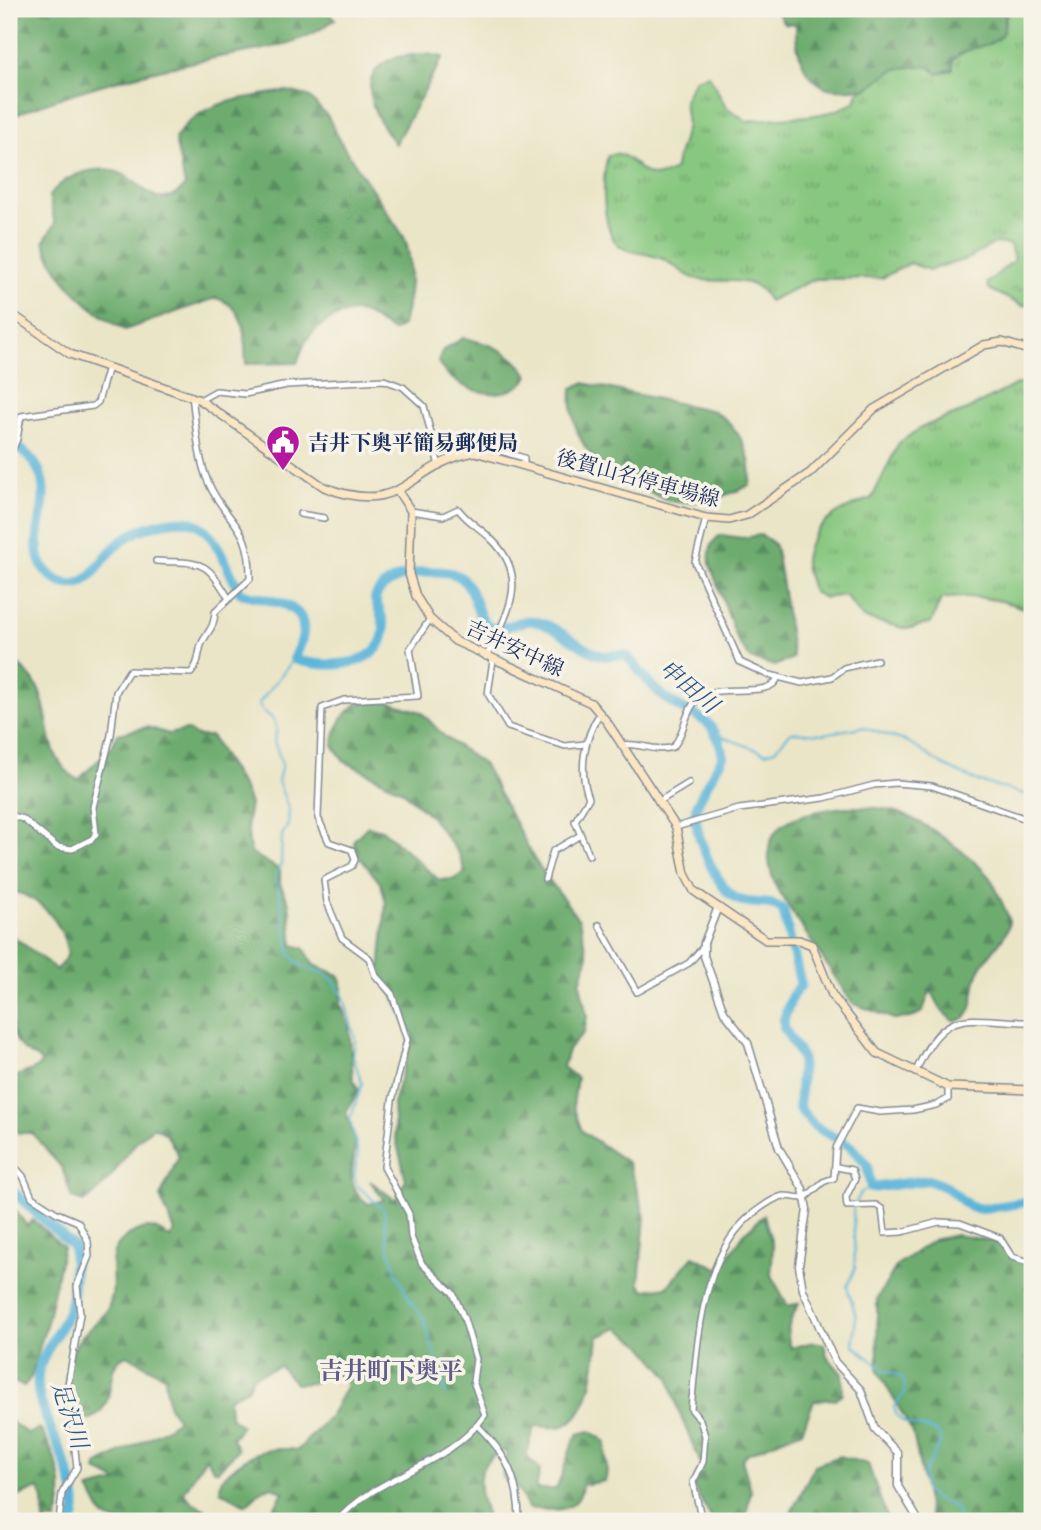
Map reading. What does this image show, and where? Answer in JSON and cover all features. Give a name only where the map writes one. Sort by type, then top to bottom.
[{"type":"main road","points":[[9,312],[70,354],[196,398],[324,487],[373,499],[397,490],[411,512]]},
{"type":"main road","name":"後賀山名停車場線","points":[[397,490],[439,466],[475,452],[706,518],[729,520],[747,515],[810,472],[874,410],[984,345],[1002,342],[1032,351]]},
{"type":"main road","name":"吉井安中線","points":[[411,512],[411,583],[430,618],[455,641],[573,693],[600,713],[658,802],[680,826],[688,884],[694,891],[766,940],[805,941],[816,950],[832,995],[877,1053],[915,1073]]},
{"type":"main road","points":[[915,1073],[948,1087],[1032,1090]]},
{"type":"street","points":[[9,457],[17,439],[22,415],[93,406],[98,402],[108,367]]},
{"type":"street","points":[[9,814],[23,820],[57,848],[72,849],[92,839],[96,834],[95,798],[111,735],[120,683],[129,671],[191,673],[200,656],[200,648],[212,630],[215,612],[250,579],[247,542],[208,482],[201,460],[196,398],[216,391],[245,394],[287,385],[384,380],[403,387],[424,406],[433,452],[439,466]]},
{"type":"street","points":[[433,452],[484,446],[524,458],[524,465]]},
{"type":"street","points":[[411,512],[443,516],[458,509],[472,526],[489,536],[512,570],[512,603],[490,658],[488,694],[509,727],[565,746],[585,744]]},
{"type":"street","points":[[300,514],[324,518]]},
{"type":"street","points":[[706,518],[695,562],[735,656],[743,664],[778,677],[809,682],[832,677],[844,668],[877,660]]},
{"type":"street","points":[[156,561],[201,564],[209,568],[229,599]]},
{"type":"street","points":[[337,1521],[360,1497],[452,1449],[478,1426],[485,1415],[472,1381],[475,1359],[464,1318],[453,1293],[422,1264],[411,1237],[409,1214],[384,1167],[392,1101],[407,1040],[392,994],[375,975],[369,958],[342,937],[327,902],[324,880],[328,875],[352,866],[355,860],[352,850],[329,842],[318,818],[322,708],[344,700],[418,696],[410,649],[430,618]]},
{"type":"street","points":[[621,745],[639,744],[660,750],[673,747],[690,710],[703,696],[720,690],[766,690],[774,686],[778,677]]},
{"type":"street","points":[[589,855],[579,836],[575,818],[589,798],[583,784],[585,744],[600,713]]},
{"type":"street","points":[[658,802],[689,783]]},
{"type":"street","points":[[680,826],[753,806],[824,798],[874,785],[906,783],[932,786],[1032,821]]},
{"type":"street","points":[[545,879],[555,848],[579,836]]},
{"type":"street","points":[[718,907],[704,946],[704,956],[724,1012],[748,1043],[779,1148],[805,1198],[807,1209],[799,1266],[803,1290],[835,1362],[861,1390],[875,1429],[898,1453],[898,1486],[919,1521]]},
{"type":"street","points":[[599,925],[637,992],[689,963],[704,946]]},
{"type":"street","points":[[915,1073],[923,1054],[942,1027],[957,1019],[1032,1022]]},
{"type":"street","points":[[702,1521],[693,1482],[703,1462],[705,1436],[700,1420],[691,1409],[697,1349],[711,1282],[737,1228],[774,1199],[783,1196],[805,1198],[822,1182],[834,1178],[837,1167],[834,1155],[836,1148],[857,1108],[880,1112],[936,1105],[948,1099],[948,1087]]},
{"type":"street","points":[[9,1161],[23,1176],[32,1197],[57,1213],[78,1222],[88,1241],[89,1256],[78,1286],[80,1314],[68,1385],[77,1468],[62,1493],[59,1521]]},
{"type":"street","points":[[837,1167],[852,1170],[855,1179],[846,1197],[847,1206],[876,1205],[882,1209],[885,1233],[902,1232],[939,1222],[960,1223],[1000,1238],[1012,1257],[1032,1263]]},
{"type":"street","points":[[478,1426],[504,1453],[518,1494],[519,1521]]},
{"type":"green space","points":[[9,9],[304,9],[328,12],[335,19],[306,37],[289,43],[129,77],[80,91],[9,118]]},
{"type":"green space","points":[[775,9],[1008,9],[1001,35],[992,43],[958,55],[952,60],[953,69],[937,74],[930,67],[902,68],[889,73],[867,89],[832,89],[823,86],[809,75],[798,50],[796,24],[784,23]]},
{"type":"green space","points":[[1008,9],[1032,9],[1032,301],[1023,306],[989,289],[987,283],[1014,260],[1010,245],[995,243],[970,258],[929,270],[910,263],[882,278],[815,279],[769,301],[763,292],[749,283],[696,279],[665,260],[623,248],[610,232],[604,191],[608,156],[624,156],[652,175],[662,175],[674,170],[687,125],[684,100],[695,79],[709,75],[726,107],[747,121],[817,115],[844,108],[856,101],[857,94],[882,73],[903,67],[930,67],[938,74],[952,70],[952,60],[958,55],[1002,34]]},
{"type":"green space","points":[[426,54],[443,57],[395,144],[381,123],[371,99],[373,76],[392,59]]},
{"type":"green space","points":[[287,91],[308,96],[328,117],[343,146],[404,237],[409,258],[410,281],[403,325],[394,331],[365,314],[349,313],[332,319],[311,335],[297,363],[246,364],[244,333],[239,316],[234,309],[216,298],[125,330],[88,304],[65,281],[44,241],[55,224],[49,196],[64,181],[84,172],[106,170],[126,176],[154,196],[169,198],[185,186],[175,139],[196,116],[224,103]]},
{"type":"green space","points":[[463,338],[500,350],[516,361],[529,376],[519,386],[508,391],[481,392],[468,388],[456,381],[438,362],[443,350]]},
{"type":"green space","points":[[583,383],[714,411],[731,425],[743,443],[750,463],[750,485],[714,498],[675,502],[613,474],[589,452],[575,424],[572,388]]},
{"type":"green space","points":[[1017,384],[1032,384],[1032,612],[988,599],[941,599],[931,623],[907,629],[863,618],[845,595],[825,598],[813,592],[805,559],[814,535],[821,526],[839,513],[872,498],[899,443],[922,427],[967,410]]},
{"type":"green space","points":[[721,535],[742,538],[760,535],[774,544],[793,658],[775,666],[751,659],[738,642],[710,564],[711,548]]},
{"type":"green space","points":[[9,659],[27,672],[37,687],[55,753],[63,767],[78,780],[111,748],[118,734],[147,727],[169,734],[186,730],[197,736],[211,736],[245,791],[250,804],[247,822],[250,852],[280,870],[280,884],[289,903],[293,945],[304,948],[314,965],[339,975],[342,981],[341,1005],[349,1025],[353,1080],[359,1090],[346,1112],[355,1140],[351,1176],[355,1189],[368,1204],[384,1200],[370,1181],[395,1200],[406,1180],[395,1135],[393,1104],[413,1035],[380,971],[386,903],[381,884],[355,851],[354,840],[368,826],[384,831],[439,880],[454,879],[465,872],[459,854],[431,817],[403,791],[344,761],[333,745],[335,732],[343,717],[356,704],[386,701],[421,712],[444,736],[484,765],[536,862],[579,920],[588,956],[580,983],[587,1017],[584,1032],[568,1050],[563,1067],[577,1078],[573,1106],[582,1131],[628,1163],[645,1217],[639,1283],[645,1290],[667,1287],[693,1256],[720,1269],[744,1234],[764,1215],[773,1248],[771,1275],[788,1306],[799,1303],[789,1325],[789,1342],[792,1348],[813,1342],[824,1344],[827,1356],[842,1374],[843,1394],[835,1399],[814,1401],[802,1431],[747,1454],[742,1460],[751,1490],[745,1521],[713,1521],[693,1486],[701,1464],[678,1410],[669,1377],[642,1345],[618,1328],[598,1337],[590,1388],[580,1412],[563,1426],[535,1426],[526,1456],[540,1469],[536,1489],[556,1489],[578,1434],[590,1431],[606,1442],[605,1481],[582,1485],[576,1501],[570,1506],[555,1510],[528,1508],[519,1490],[502,1477],[507,1450],[495,1455],[482,1470],[480,1489],[488,1521],[266,1521],[273,1518],[271,1514],[283,1492],[272,1486],[262,1490],[246,1505],[220,1491],[221,1480],[238,1464],[256,1454],[275,1449],[298,1450],[331,1415],[346,1387],[346,1382],[329,1370],[313,1383],[296,1384],[280,1366],[252,1377],[247,1389],[229,1398],[230,1417],[242,1426],[232,1438],[238,1450],[218,1470],[214,1470],[206,1457],[184,1492],[204,1509],[248,1521],[113,1521],[103,1516],[89,1489],[118,1482],[96,1470],[98,1464],[159,1433],[178,1420],[168,1405],[165,1377],[127,1355],[114,1367],[109,1395],[100,1412],[90,1419],[74,1418],[67,1399],[68,1366],[81,1337],[107,1310],[113,1287],[113,1257],[123,1239],[146,1228],[154,1229],[170,1238],[175,1231],[160,1197],[179,1156],[166,1134],[154,1127],[135,1144],[103,1186],[83,1202],[72,1198],[62,1168],[32,1133],[19,1133],[9,1126],[10,1085],[17,1076],[42,1062],[25,1051],[14,1036],[8,992],[9,933],[57,970],[68,954],[61,931],[49,913],[31,899],[9,890]]},
{"type":"green space","points":[[846,807],[883,809],[914,819],[962,852],[983,870],[994,884],[1008,916],[1008,927],[979,971],[970,1010],[961,1020],[953,1021],[942,1011],[931,990],[922,1012],[911,1018],[894,1019],[852,1003],[777,889],[770,867],[769,850],[772,837],[781,826],[808,813]]},
{"type":"green space","points":[[9,1201],[27,1226],[33,1220],[63,1247],[48,1318],[31,1377],[24,1386],[13,1382],[9,1375]]},
{"type":"green space","points":[[956,1235],[994,1241],[1012,1257],[1032,1263],[1032,1521],[931,1521],[913,1433],[878,1371],[877,1299],[897,1265],[933,1240]]},
{"type":"green space","points":[[9,1420],[28,1434],[40,1428],[52,1451],[61,1484],[60,1508],[56,1521],[44,1521],[43,1500],[39,1488],[9,1500]]},
{"type":"green space","points":[[839,1456],[868,1464],[888,1521],[787,1521],[815,1465]]},
{"type":"waterway","name":"申田川","points":[[9,442],[31,459],[41,477],[44,496],[38,552],[44,568],[60,582],[78,584],[85,580],[119,543],[134,533],[157,524],[186,521],[201,526],[210,536],[241,593],[282,604],[300,616],[303,626],[302,640],[294,659],[319,664],[348,663],[372,653],[380,644],[384,631],[375,599],[380,590],[400,577],[428,572],[452,573],[460,577],[470,589],[481,618],[490,627],[500,628],[532,621],[550,627],[600,655],[627,656],[664,697],[708,723],[719,741],[723,756],[698,803],[698,831],[714,872],[729,893],[743,901],[772,904],[783,910],[801,985],[792,996],[784,1019],[784,1028],[802,1058],[799,1108],[814,1126],[850,1146],[867,1165],[871,1188],[928,1180],[948,1188],[970,1207],[982,1209],[1021,1203],[1032,1198]]},
{"type":"waterway","points":[[294,659],[259,703],[261,709],[273,719],[277,729],[274,741],[282,765],[278,781],[289,810],[288,825],[282,835],[281,864],[276,875],[290,954],[301,966],[325,973],[344,997],[355,1039],[353,1056],[362,1084],[350,1120],[358,1152],[354,1177],[357,1185],[384,1210],[388,1245],[397,1274],[410,1301],[424,1319],[446,1395]]},
{"type":"waterway","points":[[715,734],[766,753],[775,750],[791,732],[823,734],[862,727],[908,742],[941,764],[977,781],[1032,796]]},
{"type":"waterway","name":"足沢川","points":[[9,1188],[74,1247],[72,1299],[66,1317],[44,1356],[38,1377],[41,1403],[74,1491],[76,1507],[73,1521]]},
{"type":"waterway","points":[[856,1203],[861,1192],[871,1188]]},
{"type":"waterway","points":[[853,1208],[855,1268],[847,1287],[856,1316],[853,1345],[884,1370],[902,1377],[904,1393],[894,1406],[900,1419],[938,1433],[941,1442],[923,1474],[925,1491],[933,1498],[957,1508],[959,1521]]},
{"type":"place","name":"吉井下奥平簡易郵便局","points":[[283,472]]},
{"type":"district","name":"吉井町下奥平","points":[[391,1370]]}]
